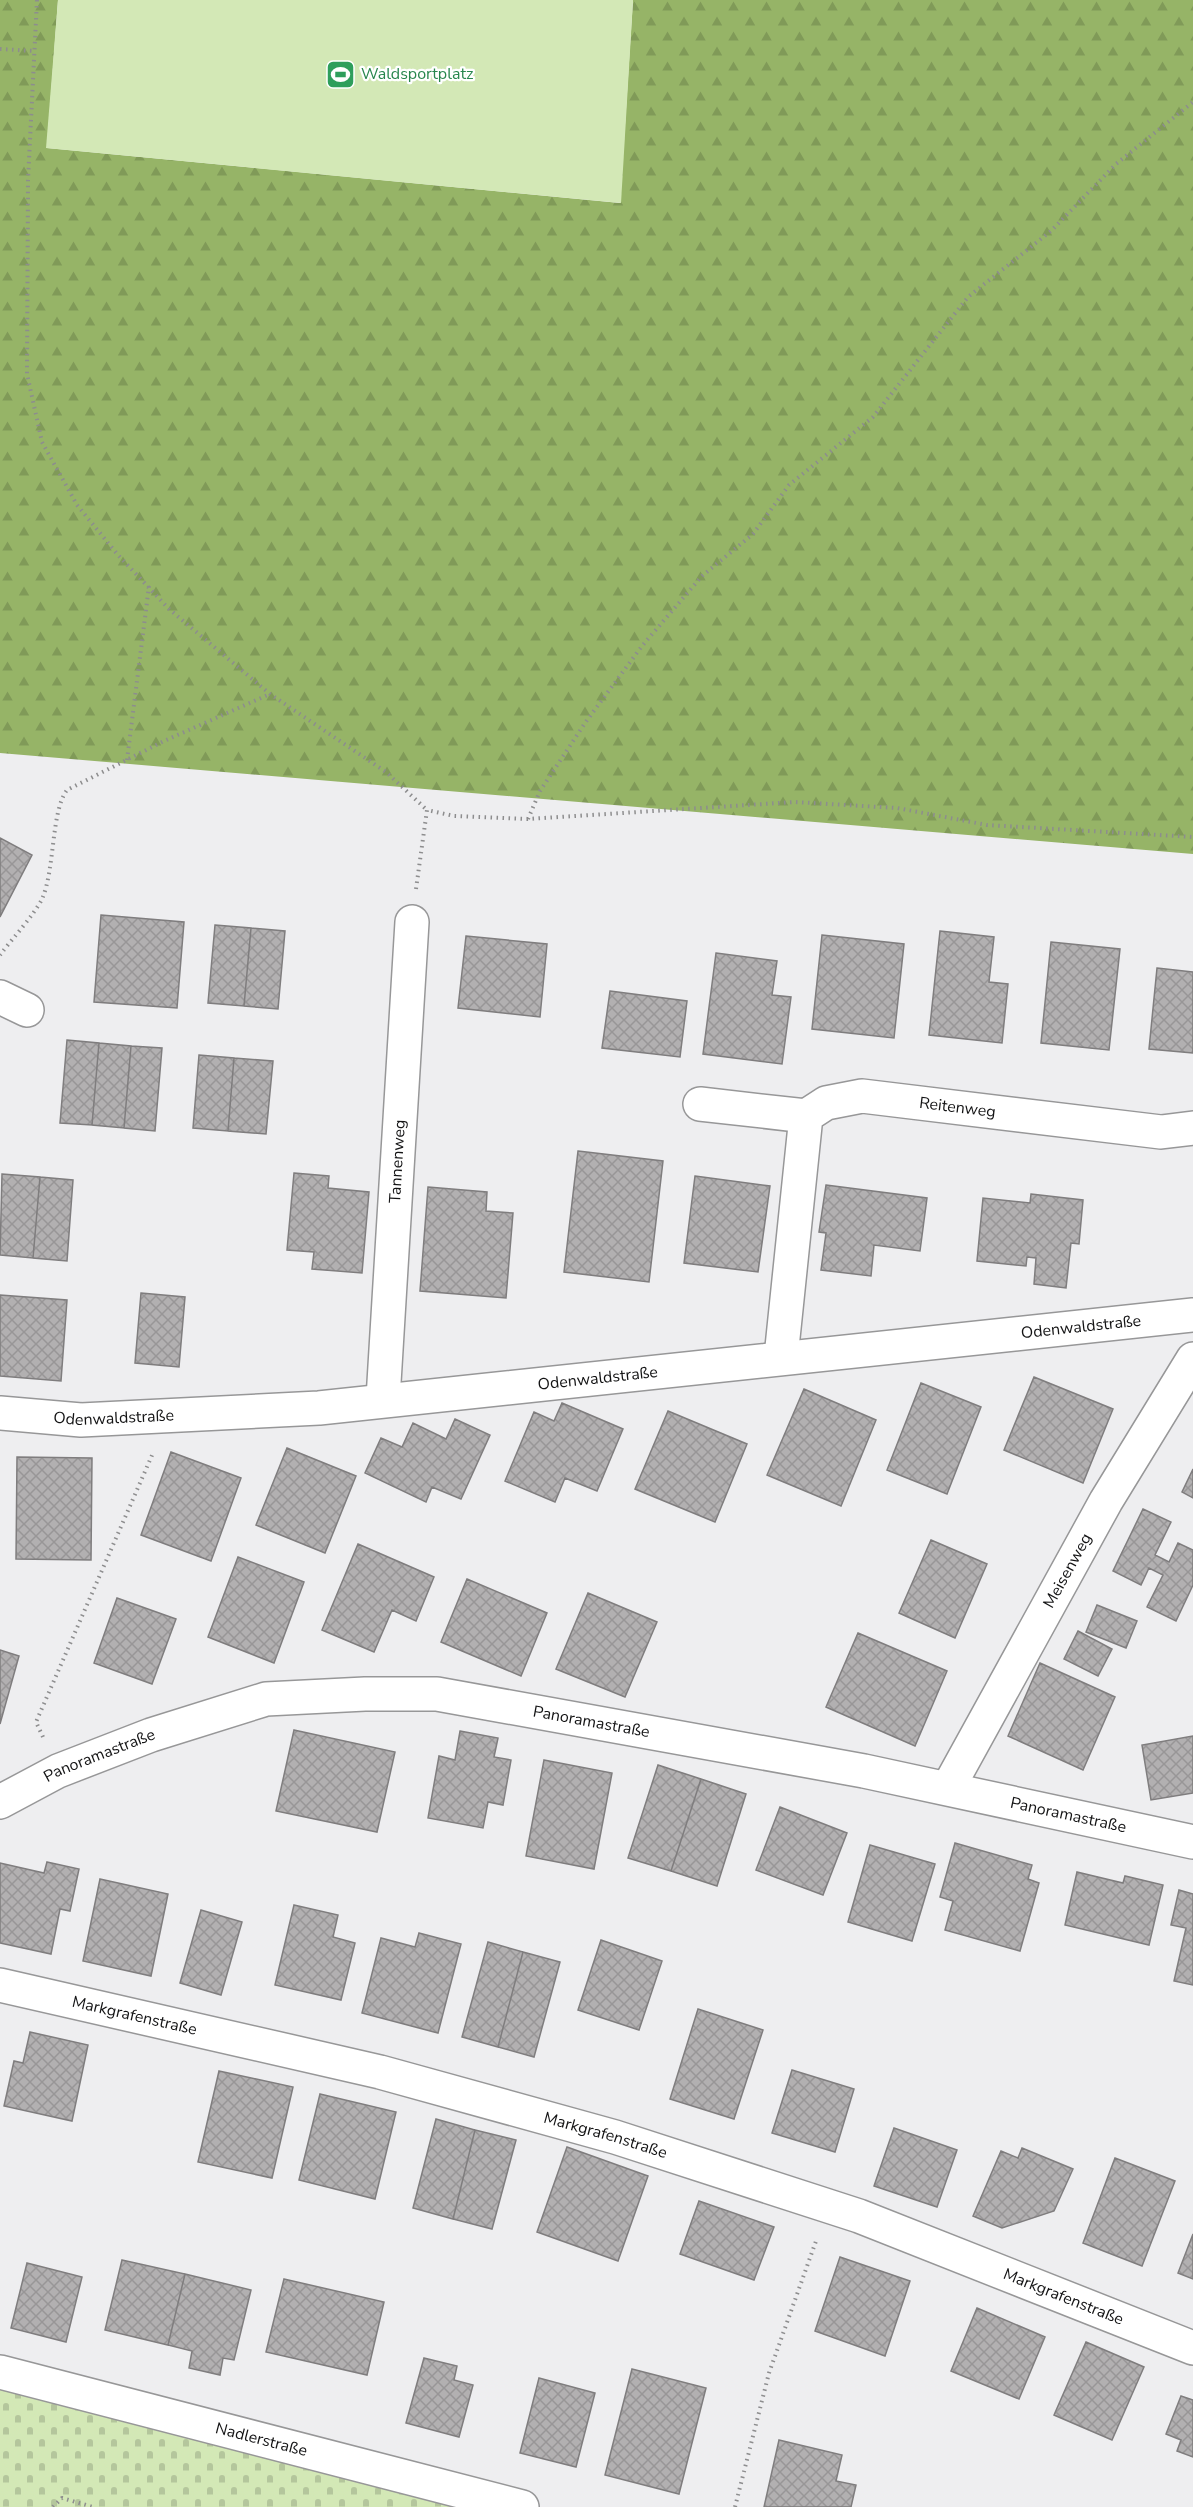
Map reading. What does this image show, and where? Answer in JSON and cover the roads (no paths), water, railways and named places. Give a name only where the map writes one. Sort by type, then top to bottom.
[{"type":"street","name":"Tannenweg","points":[[383,1399],[412,922]]},
{"type":"street","name":"Reitenweg","points":[[806,1116],[826,1103],[862,1096],[1161,1132],[1193,1128]]},
{"type":"street","points":[[700,1104],[806,1116],[781,1357]]},
{"type":"street","name":"Odenwaldstraße","points":[[0,1413],[81,1420],[319,1408],[383,1399],[1193,1315]]},
{"type":"street","name":"Meisenweg","points":[[948,1788],[1106,1502],[1193,1359]]},
{"type":"street","name":"Panoramastraße","points":[[0,1802],[58,1771],[151,1735],[266,1699],[365,1694],[437,1694],[948,1788],[1193,1842]]},
{"type":"street","name":"Markgrafenstraße","points":[[0,1985],[380,2072],[615,2137],[859,2216],[1193,2348]]},
{"type":"street","name":"Nadlerstraße","points":[[0,2372],[522,2507]]},
{"type":"place","name":"Waldsportplatz","points":[[340,74]]}]
